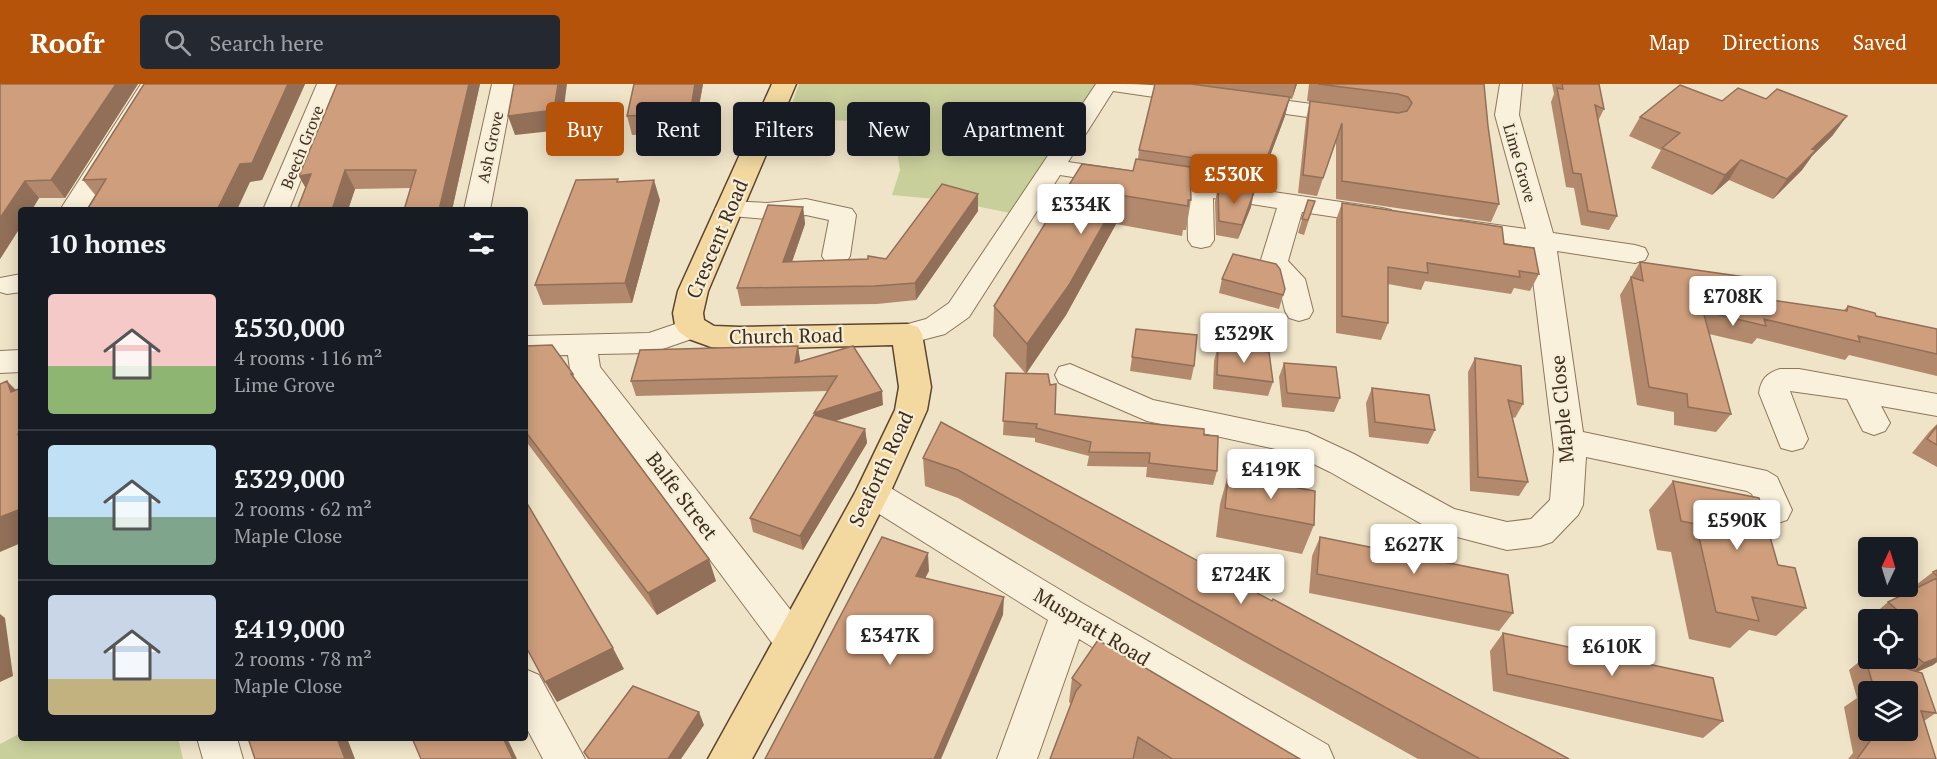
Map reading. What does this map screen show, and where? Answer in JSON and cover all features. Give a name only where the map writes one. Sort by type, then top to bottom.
[{"type":"main road","name":"Crescent Road","points":[[693,328],[688,319],[689,305],[728,209],[784,84]]},
{"type":"main road","name":"Church Road","points":[[693,328],[711,336],[740,338],[907,334]]},
{"type":"main road","name":"Seaforth Road","points":[[729,759],[794,643],[872,493],[914,398],[915,387],[907,334]]},
{"type":"street","points":[[75,207],[152,84]]},
{"type":"street","name":"Beech Grove","points":[[277,207],[328,84]]},
{"type":"street","name":"Ash Grove","points":[[478,207],[503,84]]},
{"type":"street","points":[[907,334],[934,327],[959,310],[1108,84],[1370,118]]},
{"type":"street","name":"Lime Grove","points":[[1511,84],[1507,115],[1542,241]]},
{"type":"street","points":[[1053,167],[1406,220]]},
{"type":"street","points":[[1200,189],[1201,240]]},
{"type":"street","points":[[1292,202],[1274,263],[1291,279],[1299,310]]},
{"type":"street","points":[[728,209],[768,211],[806,207],[843,215],[836,256]]},
{"type":"street","points":[[1440,225],[1635,254]]},
{"type":"street","name":"Maple Close","points":[[1070,375],[1147,410],[1296,441],[1342,463],[1446,521],[1507,537],[1540,532],[1566,505],[1568,441],[1542,241]]},
{"type":"street","points":[[528,346],[651,343],[693,328]]},
{"type":"street","name":"Balfe Street","points":[[582,344],[585,369],[794,643]]},
{"type":"street","points":[[0,362],[18,361]]},
{"type":"street","points":[[1792,439],[1774,393],[1775,386],[1780,380],[1799,380],[1937,405]]},
{"type":"street","points":[[1858,390],[1874,423]]},
{"type":"street","points":[[1568,441],[1755,480],[1765,486],[1775,510]]},
{"type":"street","name":"Muspratt Road","points":[[872,493],[1069,614],[1314,759]]},
{"type":"street","points":[[1017,759],[1069,614]]},
{"type":"street","points":[[528,692],[565,759]]},
{"type":"street","points":[[218,741],[223,759]]},
{"type":"green space","points":[[799,84],[1097,84],[1085,102],[942,102],[942,156],[1048,156],[1010,213],[946,200],[892,195],[900,170],[898,156],[930,156],[930,102],[847,102],[847,121],[835,120],[835,102],[793,102]]},
{"type":"green space","points":[[18,735],[18,741],[179,741],[183,759],[0,759],[0,744]]},
{"type":"building","points":[[0,84],[116,84],[51,180],[25,181],[0,218]]},
{"type":"building","points":[[144,84],[288,84],[252,163],[240,164],[218,207],[89,207],[106,179],[83,180]]},
{"type":"building","points":[[337,84],[469,84],[440,207],[405,207],[416,170],[345,170],[333,207],[298,207],[311,174],[299,176]]},
{"type":"building","points":[[514,84],[558,84],[555,102],[546,102],[546,111],[508,116]]},
{"type":"building","points":[[634,84],[695,84],[692,102],[636,102],[636,116],[627,116]]},
{"type":"building","points":[[1155,84],[1191,84],[1290,97],[1263,168],[1139,150]]},
{"type":"building","points":[[1318,84],[1484,84],[1499,204],[1342,181],[1342,123],[1323,178],[1303,175],[1310,101],[1398,113],[1407,111],[1412,103],[1408,97],[1398,94]]},
{"type":"building","points":[[1562,84],[1599,84],[1604,109],[1595,105],[1617,216],[1588,211],[1581,174],[1573,173],[1557,88],[1563,89]]},
{"type":"building","points":[[1680,85],[1722,101],[1738,88],[1766,99],[1777,89],[1847,116],[1812,149],[1816,150],[1787,179],[1741,160],[1725,175],[1662,148],[1680,133],[1640,117]]},
{"type":"building","points":[[1136,159],[1190,167],[1191,200],[1188,200],[1188,206],[1120,195],[1069,285],[1027,344],[994,306],[1082,164],[1133,171]]},
{"type":"building","points":[[618,179],[617,182],[654,180],[625,283],[535,285],[576,180]]},
{"type":"building","points":[[942,184],[978,194],[915,283],[875,286],[737,288],[768,205],[803,207],[783,262],[868,259],[868,256],[886,259]]},
{"type":"building","points":[[1218,187],[1254,192],[1242,225],[1219,221]]},
{"type":"building","points":[[1308,200],[1315,201],[1308,220],[1302,219]]},
{"type":"building","points":[[1342,203],[1502,227],[1504,244],[1534,248],[1539,274],[1519,271],[1520,277],[1427,263],[1428,273],[1388,267],[1388,323],[1342,316]]},
{"type":"building","points":[[1233,254],[1276,264],[1280,269],[1285,289],[1283,295],[1222,279]]},
{"type":"building","points":[[1640,262],[1752,278],[1758,298],[1847,311],[1848,306],[1875,313],[1876,316],[1937,329],[1937,354],[1858,336],[1860,342],[1764,319],[1766,326],[1703,311],[1731,414],[1688,407],[1687,394],[1649,387],[1631,277],[1643,281]]},
{"type":"building","points":[[1136,329],[1197,335],[1194,366],[1132,357]]},
{"type":"building","points":[[552,345],[573,374],[571,374],[709,559],[648,593],[528,435],[528,346]]},
{"type":"building","points":[[798,346],[795,363],[853,346],[882,391],[814,413],[837,376],[631,381],[640,350]]},
{"type":"building","points":[[1218,346],[1269,352],[1273,382],[1217,375]]},
{"type":"building","points":[[1475,358],[1521,366],[1523,404],[1508,400],[1528,482],[1478,477]]},
{"type":"building","points":[[1284,363],[1336,367],[1340,398],[1287,393]]},
{"type":"building","points":[[1006,373],[1048,374],[1050,385],[1056,384],[1055,414],[1204,429],[1204,435],[1218,436],[1217,471],[1149,463],[1150,453],[1089,452],[1091,442],[1036,428],[1037,424],[1003,421]]},
{"type":"building","points":[[7,381],[11,392],[18,389],[18,510],[0,517],[0,384]]},
{"type":"building","points":[[1372,388],[1429,395],[1435,430],[1375,422]]},
{"type":"building","points":[[814,415],[865,429],[800,536],[750,518]]},
{"type":"building","points":[[941,422],[1569,759],[1480,759],[958,470],[923,458]]},
{"type":"building","points":[[1937,426],[1937,445],[1927,439]]},
{"type":"building","points":[[1228,475],[1315,491],[1314,525],[1225,508]]},
{"type":"building","points":[[1673,481],[1759,498],[1778,565],[1795,568],[1806,608],[1752,597],[1759,621],[1716,612],[1696,524],[1681,521]]},
{"type":"building","points":[[528,505],[613,648],[545,682],[528,651]]},
{"type":"building","points":[[882,537],[928,553],[916,576],[1004,597],[934,759],[765,759]]},
{"type":"building","points":[[1320,537],[1508,575],[1513,613],[1317,574]]},
{"type":"building","points":[[1937,578],[1937,658],[1924,663],[1918,658],[1918,609],[1896,609],[1888,602],[1898,597],[1918,597],[1918,587]]},
{"type":"building","points":[[1503,633],[1713,678],[1723,721],[1507,674]]},
{"type":"building","points":[[1098,640],[1300,759],[1172,759],[1138,737],[1133,759],[1050,759],[1076,691],[1081,685],[1072,678]]},
{"type":"building","points":[[1868,669],[1908,669],[1922,673],[1936,713],[1921,711],[1936,759],[1857,759],[1870,741],[1918,741],[1918,681],[1872,681]]},
{"type":"building","points":[[633,686],[699,712],[668,759],[589,759],[584,752]]},
{"type":"building","points":[[249,741],[338,741],[345,759],[255,759]]},
{"type":"building","points":[[413,741],[504,741],[513,759],[421,759]]}]
